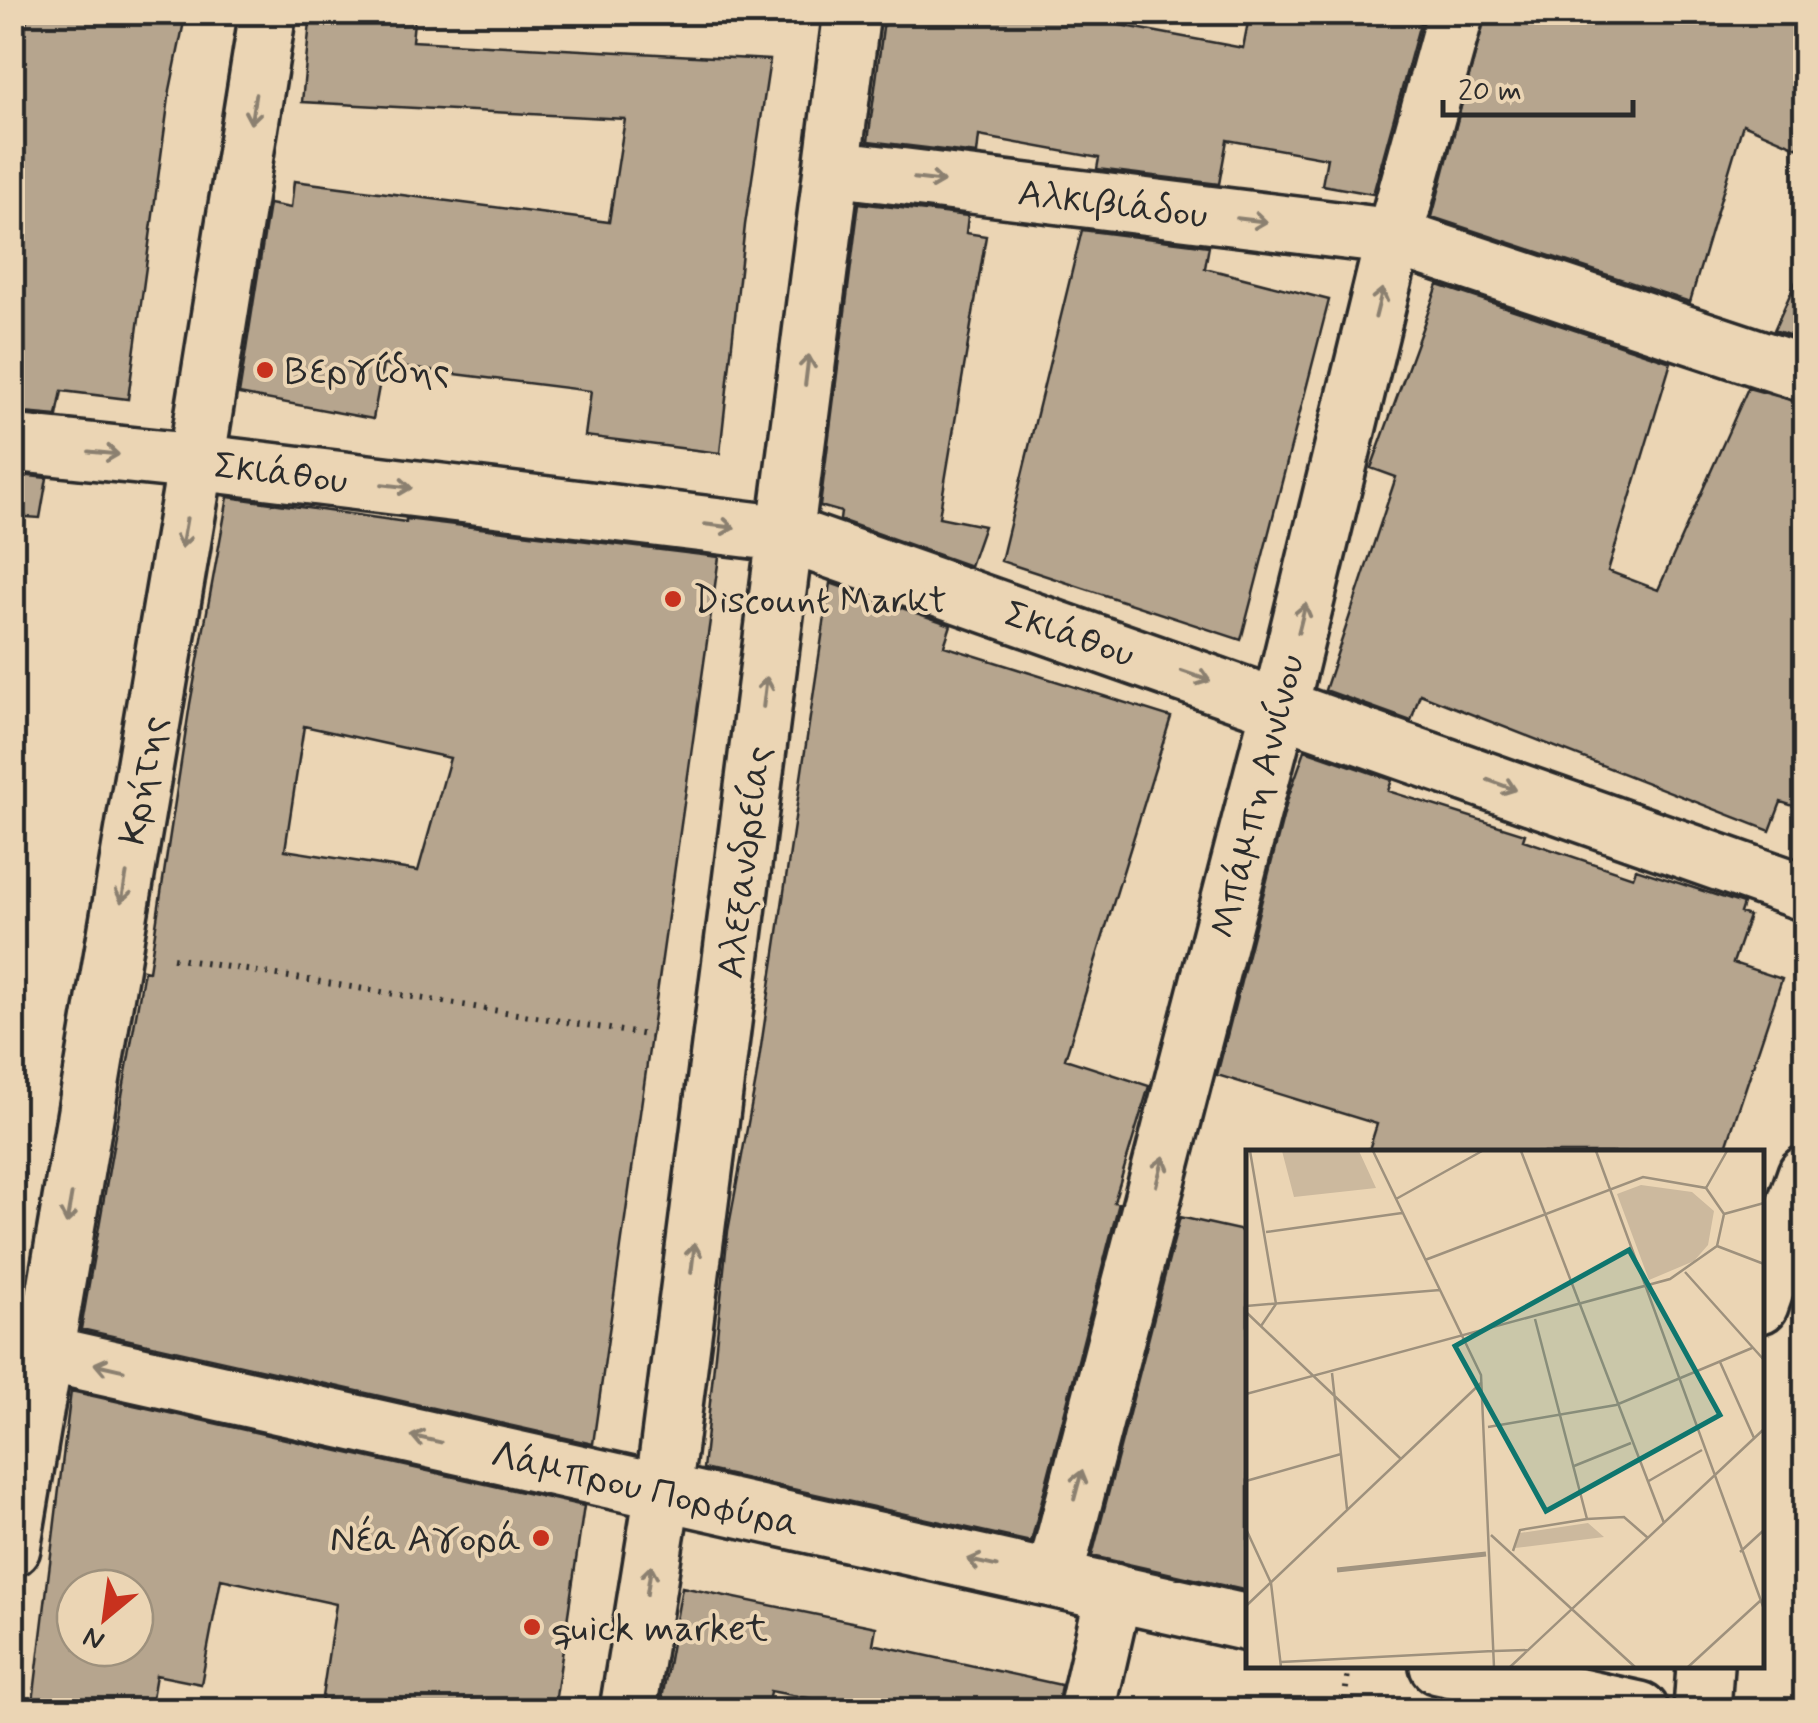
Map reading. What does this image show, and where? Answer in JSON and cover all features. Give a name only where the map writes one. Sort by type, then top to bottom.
[{"type":"street","name":"Κρήτης","points":[[12,1548],[28,1349],[114,949],[268,12]]},
{"type":"street","name":"Αλεξανδρείας","points":[[628,1710],[663,1492],[852,12]]},
{"type":"street","name":"Μπάμπη Αννίνου","points":[[1054,1580],[1280,706],[1394,238],[1456,12]]},
{"type":"street","name":"Αλκιβιάδου","points":[[832,168],[1394,238],[1806,374]]},
{"type":"street","name":"Σκιάθου","points":[[12,443],[786,534],[1806,893]]},
{"type":"street","points":[[1763,1296],[1806,1174]]},
{"type":"street","points":[[1763,1315],[1806,1305]]},
{"type":"street","name":"Λάμπρου Πορφύρα","points":[[28,1349],[1246,1623]]},
{"type":"street","points":[[1087,1710],[1114,1592]]},
{"type":"street","points":[[1447,1668],[1640,1710]]},
{"type":"street","points":[[1702,1710],[1704,1668]]},
{"type":"path","points":[[114,949],[720,1046]]},
{"type":"path","points":[[1343,1710],[1350,1668]]},
{"type":"building","points":[[28,12],[186,12],[170,90],[128,399],[62,391],[57,416],[12,412],[12,111]]},
{"type":"building","points":[[311,12],[415,12],[412,41],[770,60],[745,225],[720,453],[585,436],[591,391],[383,365],[373,419],[239,394],[269,204],[291,208],[294,181],[609,222],[625,119],[302,102]]},
{"type":"building","points":[[885,12],[1050,12],[1243,48],[1250,12],[1423,12],[1373,194],[1322,185],[1327,158],[1227,140],[1219,184],[1097,169],[1099,158],[979,136],[977,154],[868,141]]},
{"type":"building","points":[[1486,12],[1806,12],[1806,151],[1743,124],[1690,302],[1432,217]]},
{"type":"building","points":[[859,203],[968,216],[966,233],[986,236],[939,517],[984,526],[970,566],[840,520],[841,512],[820,506]]},
{"type":"building","points":[[1082,230],[1209,246],[1205,268],[1329,300],[1241,640],[1001,561]]},
{"type":"building","points":[[1806,259],[1806,341],[1774,330]]},
{"type":"building","points":[[1438,285],[1671,362],[1608,571],[1658,590],[1748,388],[1806,404],[1806,810],[1781,802],[1770,831],[1420,694],[1411,721],[1325,690],[1396,477],[1371,468]]},
{"type":"building","points":[[12,474],[47,478],[40,518],[12,516]]},
{"type":"building","points":[[228,497],[406,522],[719,557],[593,1444],[81,1329],[144,970],[149,971],[190,704]],"holes":[[[304,726],[450,758],[418,871],[285,850]]]},
{"type":"building","points":[[830,583],[951,625],[944,646],[1171,717],[1065,1059],[1149,1086],[1114,1202],[1119,1203],[1031,1542],[703,1469],[728,1231],[756,1080]]},
{"type":"building","points":[[1305,750],[1392,780],[1388,791],[1525,834],[1523,840],[1633,877],[1636,869],[1743,904],[1740,913],[1749,916],[1733,963],[1782,979],[1725,1150],[1369,1150],[1377,1124],[1217,1075],[1288,798]]},
{"type":"building","points":[[1180,1217],[1246,1232],[1246,1591],[1092,1556]]},
{"type":"building","points":[[71,1391],[584,1506],[554,1710],[320,1710],[336,1604],[221,1579],[201,1684],[156,1675],[150,1710],[32,1710]]},
{"type":"building","points":[[682,1587],[876,1627],[873,1644],[1061,1685],[1057,1710],[873,1710],[770,1691],[767,1710],[660,1710]]},
{"type":"place","name":"Βεργίδης","points":[[265,370]]},
{"type":"place","name":"Discount Markt","points":[[673,599]]},
{"type":"place","name":"Νέα Αγορά","points":[[541,1538]]},
{"type":"place","name":"quick market","points":[[532,1627]]}]
